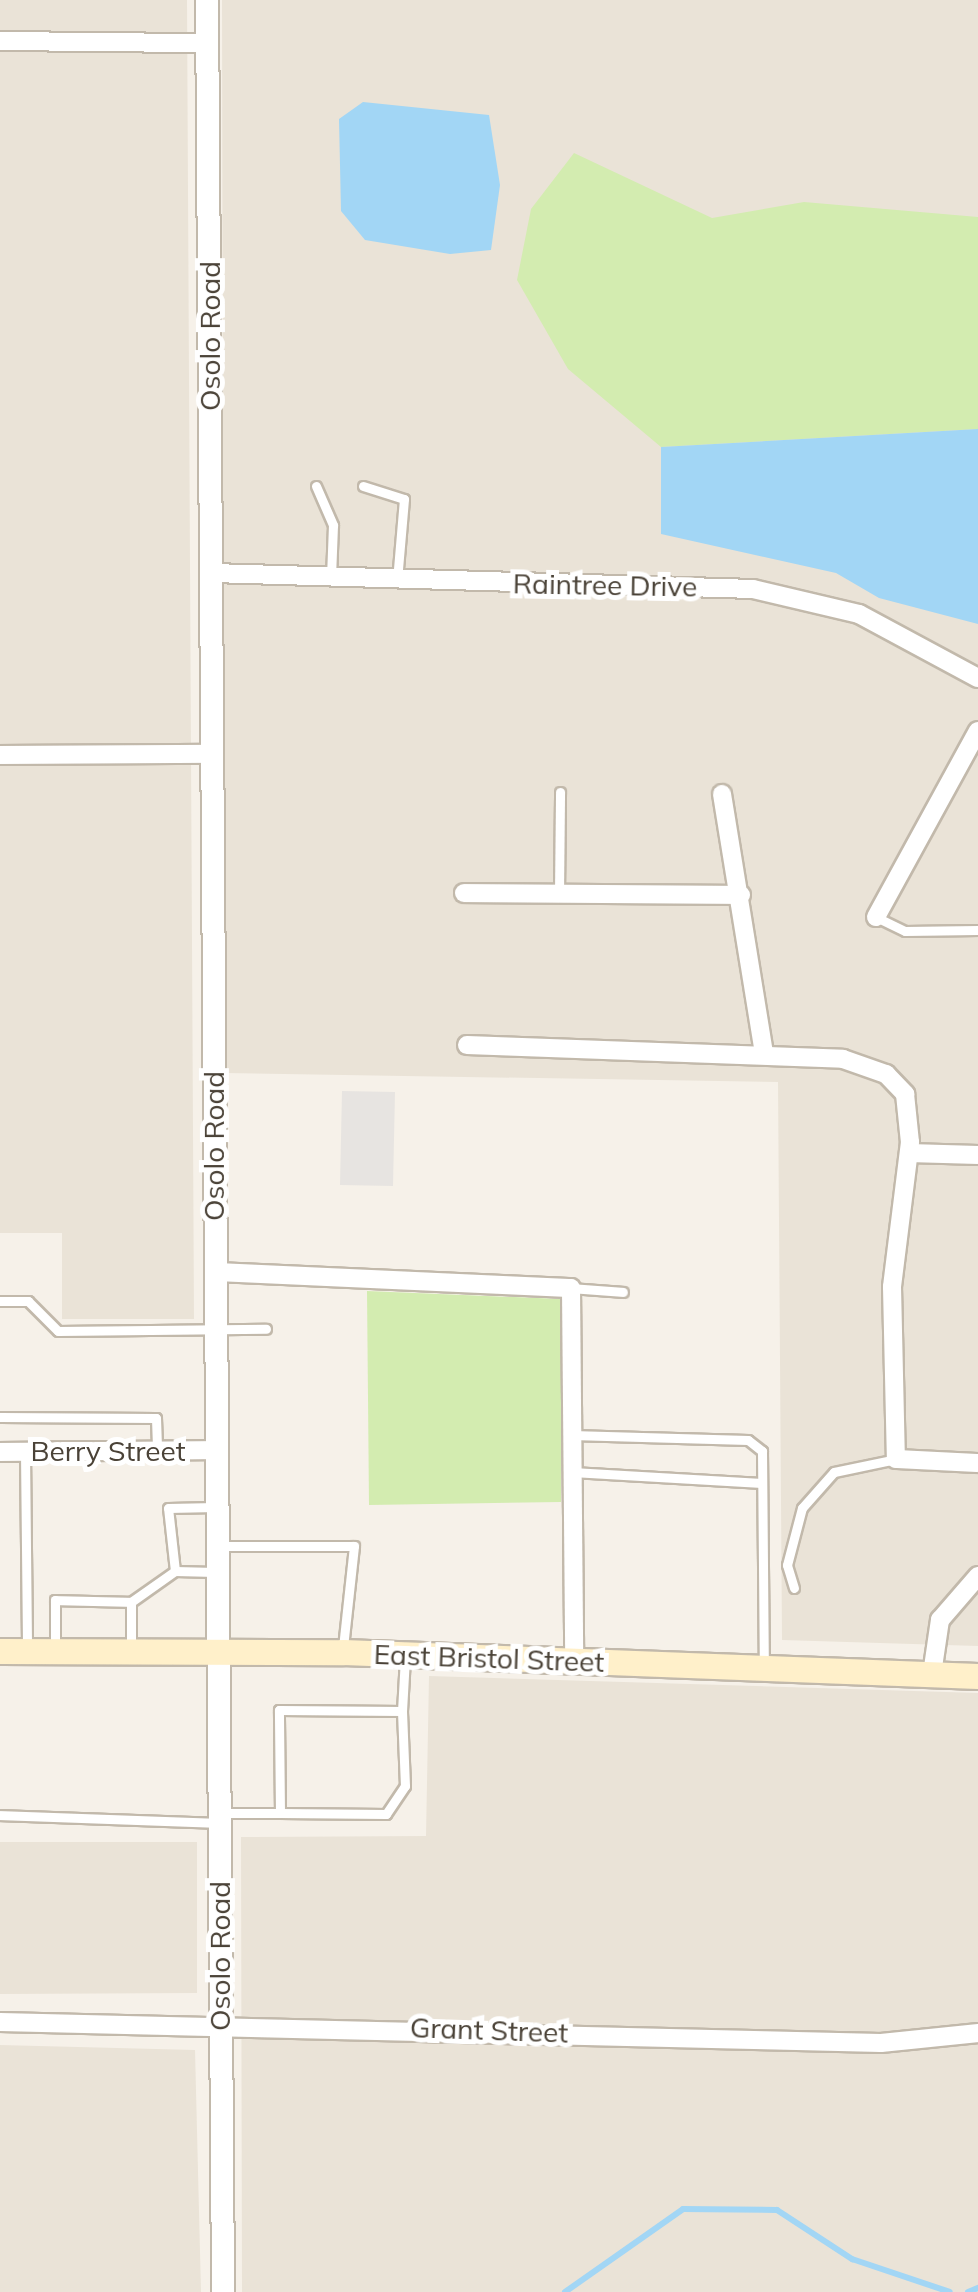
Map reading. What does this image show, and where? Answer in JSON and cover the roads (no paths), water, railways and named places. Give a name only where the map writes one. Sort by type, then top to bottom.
[{"type":"main road","name":"East Bristol Street","points":[[0,1651],[343,1652],[978,1676]]},
{"type":"street","name":"Osolo Road","points":[[208,0],[222,2292]]},
{"type":"street","points":[[0,41],[208,43]]},
{"type":"street","name":"Raintree Drive","points":[[212,573],[753,588],[859,614],[978,678]]},
{"type":"street","points":[[876,917],[978,731]]},
{"type":"street","points":[[0,754],[212,754]]},
{"type":"street","points":[[722,794],[764,1054]]},
{"type":"street","points":[[464,893],[741,895]]},
{"type":"street","points":[[467,1045],[843,1059],[886,1074],[905,1094],[909,1152],[892,1288],[896,1459],[978,1463]]},
{"type":"street","points":[[909,1152],[978,1154]]},
{"type":"street","points":[[214,1272],[571,1288],[574,1661]]},
{"type":"street","name":"Berry Street","points":[[0,1452],[216,1450]]},
{"type":"street","points":[[932,1674],[940,1620],[978,1576]]},
{"type":"street","name":"Grant Street","points":[[0,2022],[220,2021],[880,2043],[978,2033]]},
{"type":"lane","points":[[316,486],[333,525],[330,578]]},
{"type":"lane","points":[[363,486],[404,498],[397,580]]},
{"type":"lane","points":[[559,894],[560,792]]},
{"type":"lane","points":[[876,917],[905,931],[978,930]]},
{"type":"lane","points":[[571,1288],[623,1292]]},
{"type":"lane","points":[[0,1301],[28,1300],[58,1331],[266,1329]]},
{"type":"lane","points":[[0,1417],[156,1418],[157,1451]]},
{"type":"lane","points":[[572,1435],[748,1440],[762,1450],[764,1668]]},
{"type":"lane","points":[[25,1452],[27,1651]]},
{"type":"lane","points":[[794,1588],[787,1565],[802,1508],[834,1472],[896,1459]]},
{"type":"lane","points":[[572,1472],[762,1483]]},
{"type":"lane","points":[[175,1571],[168,1508],[216,1507]]},
{"type":"lane","points":[[216,1546],[354,1546],[343,1652]]},
{"type":"lane","points":[[55,1650],[56,1600],[131,1602],[175,1571],[217,1572]]},
{"type":"lane","points":[[131,1602],[131,1650]]},
{"type":"lane","points":[[0,1815],[219,1818],[280,1813],[386,1814],[405,1786],[405,1654]]},
{"type":"lane","points":[[280,1813],[279,1710],[402,1710]]},
{"type":"water","points":[[363,102],[489,115],[500,185],[491,250],[450,254],[365,240],[341,211],[339,119]]},
{"type":"water","points":[[978,429],[978,624],[879,598],[836,573],[661,534],[661,447]]},
{"type":"waterway","points":[[565,2292],[683,2209],[777,2210],[852,2259],[950,2292]]},
{"type":"waterway","points":[[968,2292],[978,2288]]}]
